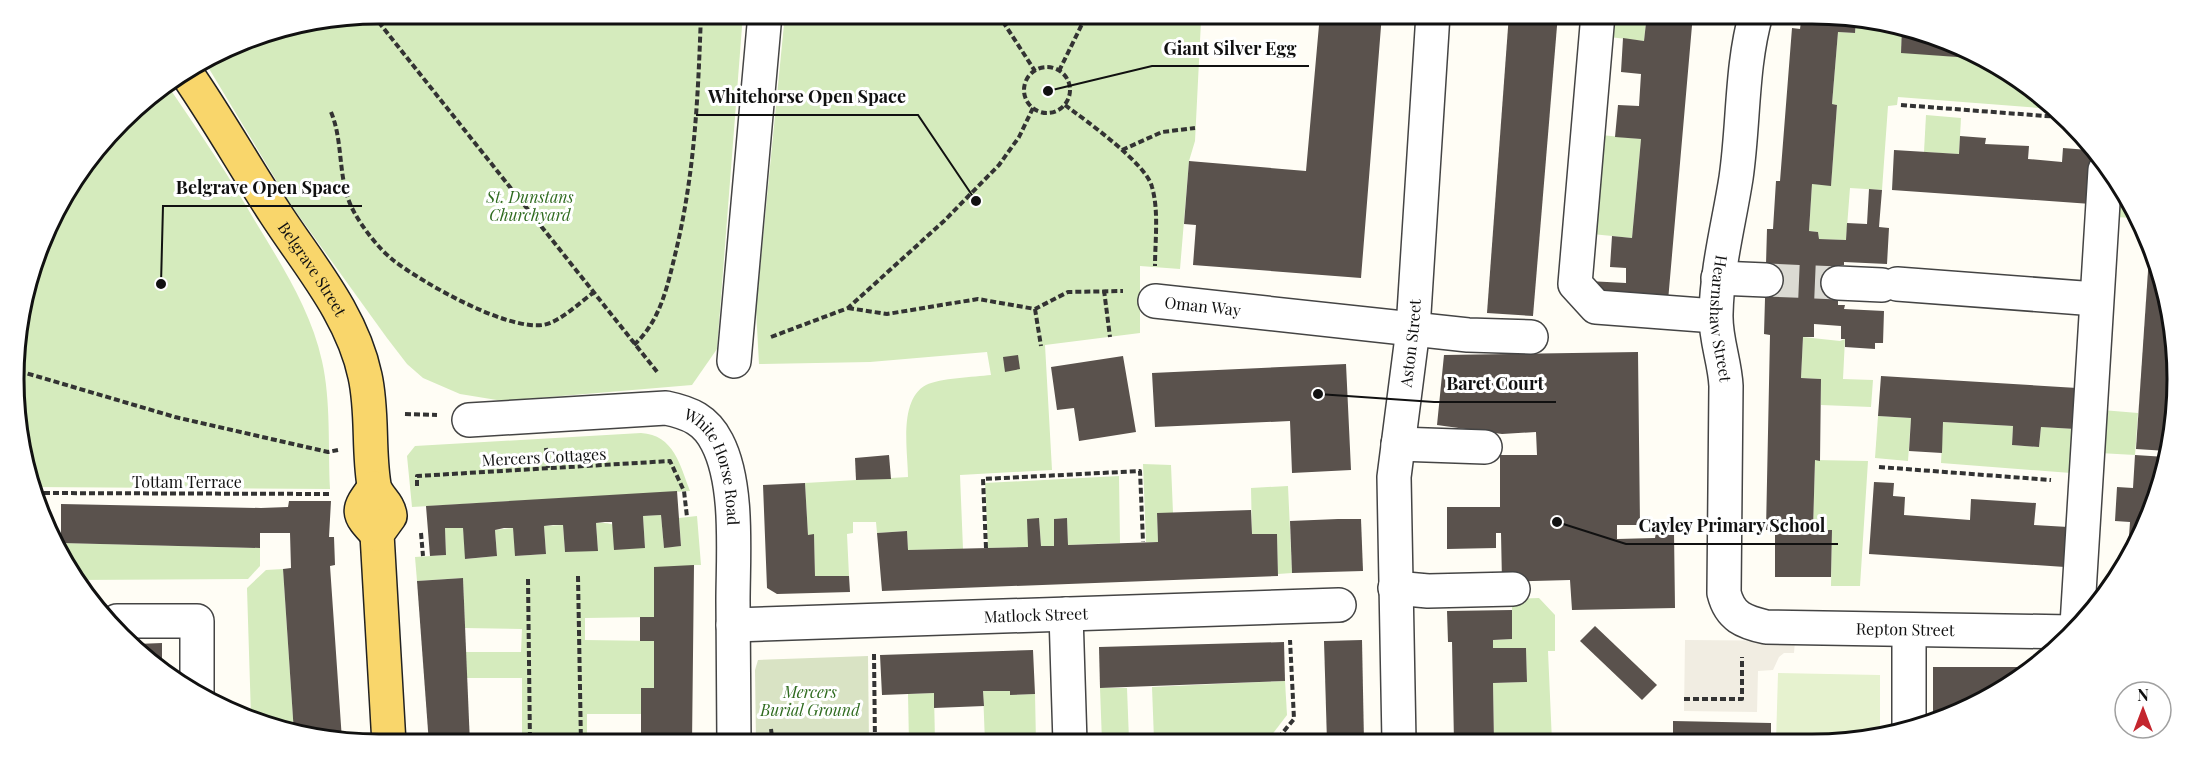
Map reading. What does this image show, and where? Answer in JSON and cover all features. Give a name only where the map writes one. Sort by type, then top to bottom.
[{"type":"main road","name":"Belgrave Street","points":[[190,79],[227,132],[347,326],[365,375],[370,414],[374,488],[389,507],[390,516],[377,534],[388,734]]},
{"type":"street","points":[[736,350],[764,24]]},
{"type":"street","name":"Aston Street","points":[[1398,734],[1394,477],[1413,329],[1432,24]]},
{"type":"street","points":[[1597,24],[1575,284],[1596,307],[1715,316]]},
{"type":"street","name":"Hearnshaw Street","points":[[1742,633],[1724,593],[1726,386],[1724,357],[1715,316],[1725,231],[1736,178],[1748,40],[1752,24]]},
{"type":"street","points":[[2078,615],[2104,178]]},
{"type":"street","points":[[1718,278],[1766,280]]},
{"type":"street","points":[[1838,283],[2096,299]]},
{"type":"street","name":"Oman Way","points":[[1155,301],[1413,329],[1531,337]]},
{"type":"street","name":"White Horse Road","points":[[469,420],[666,408],[698,418],[717,441],[726,466],[733,550],[734,734]]},
{"type":"street","points":[[1398,444],[1485,447]]},
{"type":"street","points":[[1395,588],[1428,591],[1513,589]]},
{"type":"street","name":"Matlock Street","points":[[733,625],[1339,605]]},
{"type":"street","points":[[1066,614],[1070,734]]},
{"type":"street","points":[[120,621],[197,621],[197,683]]},
{"type":"street","name":"Repton Street","points":[[1742,633],[1766,627],[2061,632]]},
{"type":"street","points":[[1909,720],[1910,630]]},
{"type":"path","points":[[380,24],[661,377]]},
{"type":"path","points":[[634,345],[649,332],[661,305],[682,226],[696,141],[701,24]]},
{"type":"path","points":[[1004,24],[1035,71]]},
{"type":"path","points":[[1059,70],[1082,24]]},
{"type":"path","points":[[1047,68],[1059,70],[1065,76],[1070,91],[1065,105],[1046,113],[1033,108],[1026,98],[1025,86],[1035,71],[1047,68]]},
{"type":"path","name":"Oman Way","points":[[1065,105],[1139,165],[1152,186],[1155,301]]},
{"type":"path","points":[[1900,105],[2051,116]]},
{"type":"path","points":[[736,350],[782,335],[848,308],[945,221],[999,165],[1019,137],[1033,108]]},
{"type":"path","points":[[331,112],[337,126],[345,186],[353,210],[391,258],[417,277],[481,310],[542,325],[552,322],[593,293]]},
{"type":"path","points":[[1122,150],[1162,132],[1195,128]]},
{"type":"path","points":[[848,308],[886,314],[978,299],[1035,309],[1068,292],[1104,290],[1140,293],[1155,301]]},
{"type":"path","points":[[1104,290],[1110,337]]},
{"type":"path","points":[[1035,309],[1041,346]]},
{"type":"path","points":[[24,373],[175,417],[328,452],[338,450]]},
{"type":"path","points":[[398,414],[461,415],[469,420]]},
{"type":"path","points":[[546,442],[548,468]]},
{"type":"path","name":"Mercers Cottages","points":[[418,496],[417,476],[670,461],[684,491],[687,517]]},
{"type":"path","points":[[1879,467],[2085,482]]},
{"type":"path","points":[[986,548],[983,479],[1140,471],[1143,542]]},
{"type":"path","name":"Tottam Terrace","points":[[43,493],[340,494]]},
{"type":"path","points":[[578,576],[581,734]]},
{"type":"path","points":[[528,579],[530,734]]},
{"type":"path","points":[[1684,699],[1742,699],[1742,633]]},
{"type":"path","points":[[1282,734],[1294,720],[1290,637]]},
{"type":"path","points":[[874,651],[875,734]]},
{"type":"green space","name":"St. Dunstans Churchyard","points":[[742,24],[717,349],[692,385],[503,401],[460,394],[423,378],[407,364],[387,338],[291,205],[209,68],[243,51],[287,36],[356,25]]},
{"type":"green space","points":[[784,24],[1201,24],[1195,141],[1189,161],[1180,269],[1140,266],[1140,333],[1045,345],[1052,470],[960,475],[963,549],[908,550],[907,531],[877,533],[876,522],[853,522],[853,533],[847,534],[849,576],[815,576],[814,535],[808,535],[805,483],[908,477],[906,427],[911,402],[917,392],[926,385],[940,381],[991,375],[987,352],[870,362],[759,364],[756,309]]},
{"type":"green space","points":[[1610,24],[1646,24],[1644,41],[1609,37]]},
{"type":"green space","points":[[1855,27],[1902,35],[1901,52],[1961,57],[2009,84],[2041,108],[1898,97],[1897,105],[1888,106],[1882,190],[1850,188],[1846,240],[1819,239],[1818,232],[1809,231],[1812,184],[1831,185],[1837,105],[1832,104],[1838,32],[1855,33]]},
{"type":"green space","points":[[172,91],[245,204],[285,271],[311,324],[322,361],[327,392],[330,489],[41,487],[27,425],[24,379],[27,333],[43,265],[72,201],[97,163],[128,128]]},
{"type":"green space","points":[[1926,115],[1961,118],[1959,154],[1924,152]]},
{"type":"green space","points":[[1601,135],[1641,139],[1632,238],[1592,234]]},
{"type":"green space","points":[[2115,196],[2128,218],[2114,217]]},
{"type":"green space","points":[[1803,337],[1840,341],[1845,339],[1843,379],[1873,380],[1871,407],[1821,405],[1821,379],[1801,378]]},
{"type":"green space","points":[[2102,410],[2138,413],[2135,455],[2099,453]]},
{"type":"green space","points":[[1878,416],[1911,418],[1908,461],[1875,458]]},
{"type":"green space","points":[[1943,422],[2013,426],[2012,445],[2039,447],[2041,427],[2075,429],[2071,473],[1941,463]]},
{"type":"green space","points":[[641,433],[661,439],[668,445],[679,462],[690,491],[412,507],[407,456],[415,446]]},
{"type":"green space","points":[[1815,460],[1868,461],[1860,586],[1831,586],[1832,530],[1813,530]]},
{"type":"green space","points":[[1143,464],[1171,465],[1173,513],[1157,514],[1158,542],[1146,542]]},
{"type":"green space","points":[[1119,476],[1120,543],[1068,545],[1067,518],[1054,519],[1054,546],[1041,546],[1039,518],[1028,547],[988,548],[985,483]]},
{"type":"green space","points":[[1288,486],[1292,573],[1278,574],[1277,534],[1252,534],[1251,488]]},
{"type":"green space","points":[[661,515],[664,547],[681,546],[679,518],[697,516],[701,565],[694,565],[654,617],[585,618],[585,640],[654,641],[654,688],[641,688],[641,714],[587,714],[587,734],[522,734],[522,678],[467,678],[466,652],[521,652],[522,629],[465,628],[463,578],[417,581],[415,557],[446,555],[445,528],[463,528],[466,559],[497,556],[495,530],[513,528],[516,556],[546,554],[544,526],[563,525],[565,552],[598,550],[596,523],[617,526],[645,548],[643,516]]},
{"type":"green space","points":[[65,543],[260,548],[260,566],[248,579],[87,580]]},
{"type":"green space","points":[[283,569],[293,723],[251,710],[247,588],[266,570]]},
{"type":"green space","points":[[1539,598],[1555,615],[1555,651],[1548,651],[1552,734],[1494,734],[1493,683],[1527,682],[1526,648],[1493,648],[1493,640],[1512,639],[1512,599]]},
{"type":"green space","name":"Mercers Burial Ground","points":[[868,656],[869,734],[756,734],[755,670],[758,660]]},
{"type":"green space","points":[[1778,673],[1880,675],[1880,727],[1835,733],[1776,734]]},
{"type":"green space","points":[[1285,681],[1287,715],[1273,734],[1154,734],[1152,687]]},
{"type":"green space","points":[[1100,688],[1127,688],[1129,734],[1102,734]]},
{"type":"green space","points":[[983,691],[1010,691],[1010,695],[1035,694],[1036,734],[985,734]]},
{"type":"green space","points":[[934,693],[935,734],[909,734],[908,694]]},
{"type":"shaded area","points":[[1685,640],[1795,641],[1794,653],[1784,653],[1779,657],[1773,670],[1758,671],[1757,712],[1684,711]]},
{"type":"building","points":[[1319,24],[1381,24],[1361,278],[1193,265],[1196,225],[1184,224],[1189,161],[1306,171]]},
{"type":"building","points":[[1508,24],[1557,24],[1533,316],[1487,313]]},
{"type":"building","points":[[1646,24],[1692,24],[1668,301],[1597,295],[1588,281],[1626,283],[1626,268],[1610,267],[1612,236],[1632,238],[1641,139],[1615,137],[1618,105],[1639,106],[1641,74],[1621,72],[1623,38],[1644,41]]},
{"type":"building","points":[[1801,24],[1855,27],[1855,33],[1838,32],[1832,104],[1837,105],[1831,186],[1812,184],[1809,231],[1818,232],[1819,239],[1846,240],[1847,223],[1867,224],[1869,189],[1882,190],[1879,227],[1889,228],[1887,264],[1844,262],[1844,265],[1840,265],[1838,283],[1838,305],[1845,305],[1844,309],[1884,311],[1883,343],[1875,343],[1875,349],[1845,347],[1845,339],[1841,339],[1841,326],[1814,324],[1814,337],[1803,337],[1801,378],[1821,379],[1820,461],[1815,460],[1813,530],[1832,530],[1831,577],[1775,577],[1775,530],[1766,530],[1770,335],[1764,334],[1767,229],[1773,229],[1776,181],[1780,181],[1792,28],[1800,29]]},
{"type":"building","points":[[1902,35],[1961,57],[1901,53]]},
{"type":"building","points":[[1960,136],[1986,138],[1985,144],[2029,146],[2028,159],[2062,162],[2063,148],[2083,150],[2094,163],[2091,204],[1892,190],[1894,150],[1959,154]]},
{"type":"building","points":[[2148,266],[2164,333],[2166,402],[2159,451],[2136,449]]},
{"type":"building","points":[[1638,352],[1640,525],[1617,525],[1617,539],[1655,538],[1656,533],[1674,532],[1675,608],[1572,610],[1570,580],[1502,582],[1501,533],[1496,533],[1496,548],[1447,549],[1447,507],[1500,507],[1500,455],[1537,455],[1536,432],[1502,434],[1437,425],[1444,355]]},
{"type":"building","points":[[1018,355],[1020,369],[1005,372],[1003,357]]},
{"type":"building","points":[[1123,356],[1136,432],[1079,441],[1074,408],[1057,410],[1051,367]]},
{"type":"building","points":[[1346,364],[1351,470],[1292,473],[1290,421],[1155,427],[1152,373]]},
{"type":"building","points":[[1881,376],[2077,388],[2075,429],[2041,427],[2039,447],[2012,445],[2013,426],[1943,422],[1942,453],[1909,451],[1911,418],[1878,416]]},
{"type":"building","points":[[889,455],[891,479],[856,480],[855,458]]},
{"type":"building","points":[[2135,455],[2158,456],[2148,493],[2129,538],[2130,522],[2115,521],[2117,487],[2133,488]]},
{"type":"building","points":[[1874,482],[1894,483],[1893,496],[1905,497],[1904,515],[1970,520],[1971,499],[2036,503],[2034,525],[2068,527],[2065,567],[1869,554]]},
{"type":"building","points":[[805,483],[808,535],[814,534],[815,576],[849,576],[850,592],[777,594],[767,588],[763,485]]},
{"type":"building","points":[[677,491],[681,546],[664,548],[661,515],[643,516],[645,548],[614,550],[612,522],[605,522],[596,523],[598,551],[565,552],[563,525],[553,525],[544,526],[546,554],[515,556],[513,528],[504,528],[495,530],[497,556],[465,559],[463,528],[445,528],[446,555],[430,556],[426,506]]},
{"type":"building","points":[[289,501],[331,501],[329,537],[334,537],[335,565],[330,566],[341,732],[293,723],[283,569],[291,568],[290,533],[260,533],[260,548],[65,543],[61,536],[61,504],[288,507]]},
{"type":"building","points":[[1251,510],[1252,534],[1277,534],[1278,576],[882,591],[877,533],[907,531],[908,550],[1028,547],[1027,519],[1039,518],[1041,546],[1054,546],[1054,519],[1067,518],[1068,545],[1158,542],[1157,513]]},
{"type":"building","points":[[1361,519],[1363,571],[1292,573],[1290,521]]},
{"type":"building","points":[[694,565],[692,734],[641,734],[641,688],[654,688],[654,641],[640,641],[640,617],[654,617],[654,567]]},
{"type":"building","points":[[463,578],[470,734],[428,734],[417,581]]},
{"type":"building","points":[[1512,610],[1512,639],[1493,640],[1493,648],[1526,648],[1527,682],[1493,683],[1494,734],[1454,734],[1452,642],[1448,642],[1447,611]]},
{"type":"building","points":[[1595,626],[1657,685],[1642,700],[1580,641]]},
{"type":"building","points":[[1362,640],[1364,734],[1327,734],[1324,641]]},
{"type":"building","points":[[1284,642],[1285,681],[1100,688],[1099,647]]},
{"type":"building","points":[[162,643],[162,660],[145,646],[143,644]]},
{"type":"building","points":[[1033,650],[1035,694],[1010,695],[1010,691],[983,691],[984,706],[934,708],[934,693],[882,695],[880,655]]},
{"type":"building","points":[[1933,667],[2019,667],[1990,686],[1933,712]]},
{"type":"building","points":[[1673,721],[1771,723],[1771,734],[1673,734]]},
{"type":"tunnel","points":[[1766,280],[1838,283]]},
{"type":"place","name":"Giant Silver Egg","points":[[1048,91]]},
{"type":"place","name":"Whitehorse Open Space","points":[[976,201]]},
{"type":"place","name":"Belgrave Open Space","points":[[161,284]]},
{"type":"place","name":"Baret Court","points":[[1318,394]]},
{"type":"place","name":"Cayley Primary School","points":[[1557,522]]}]
